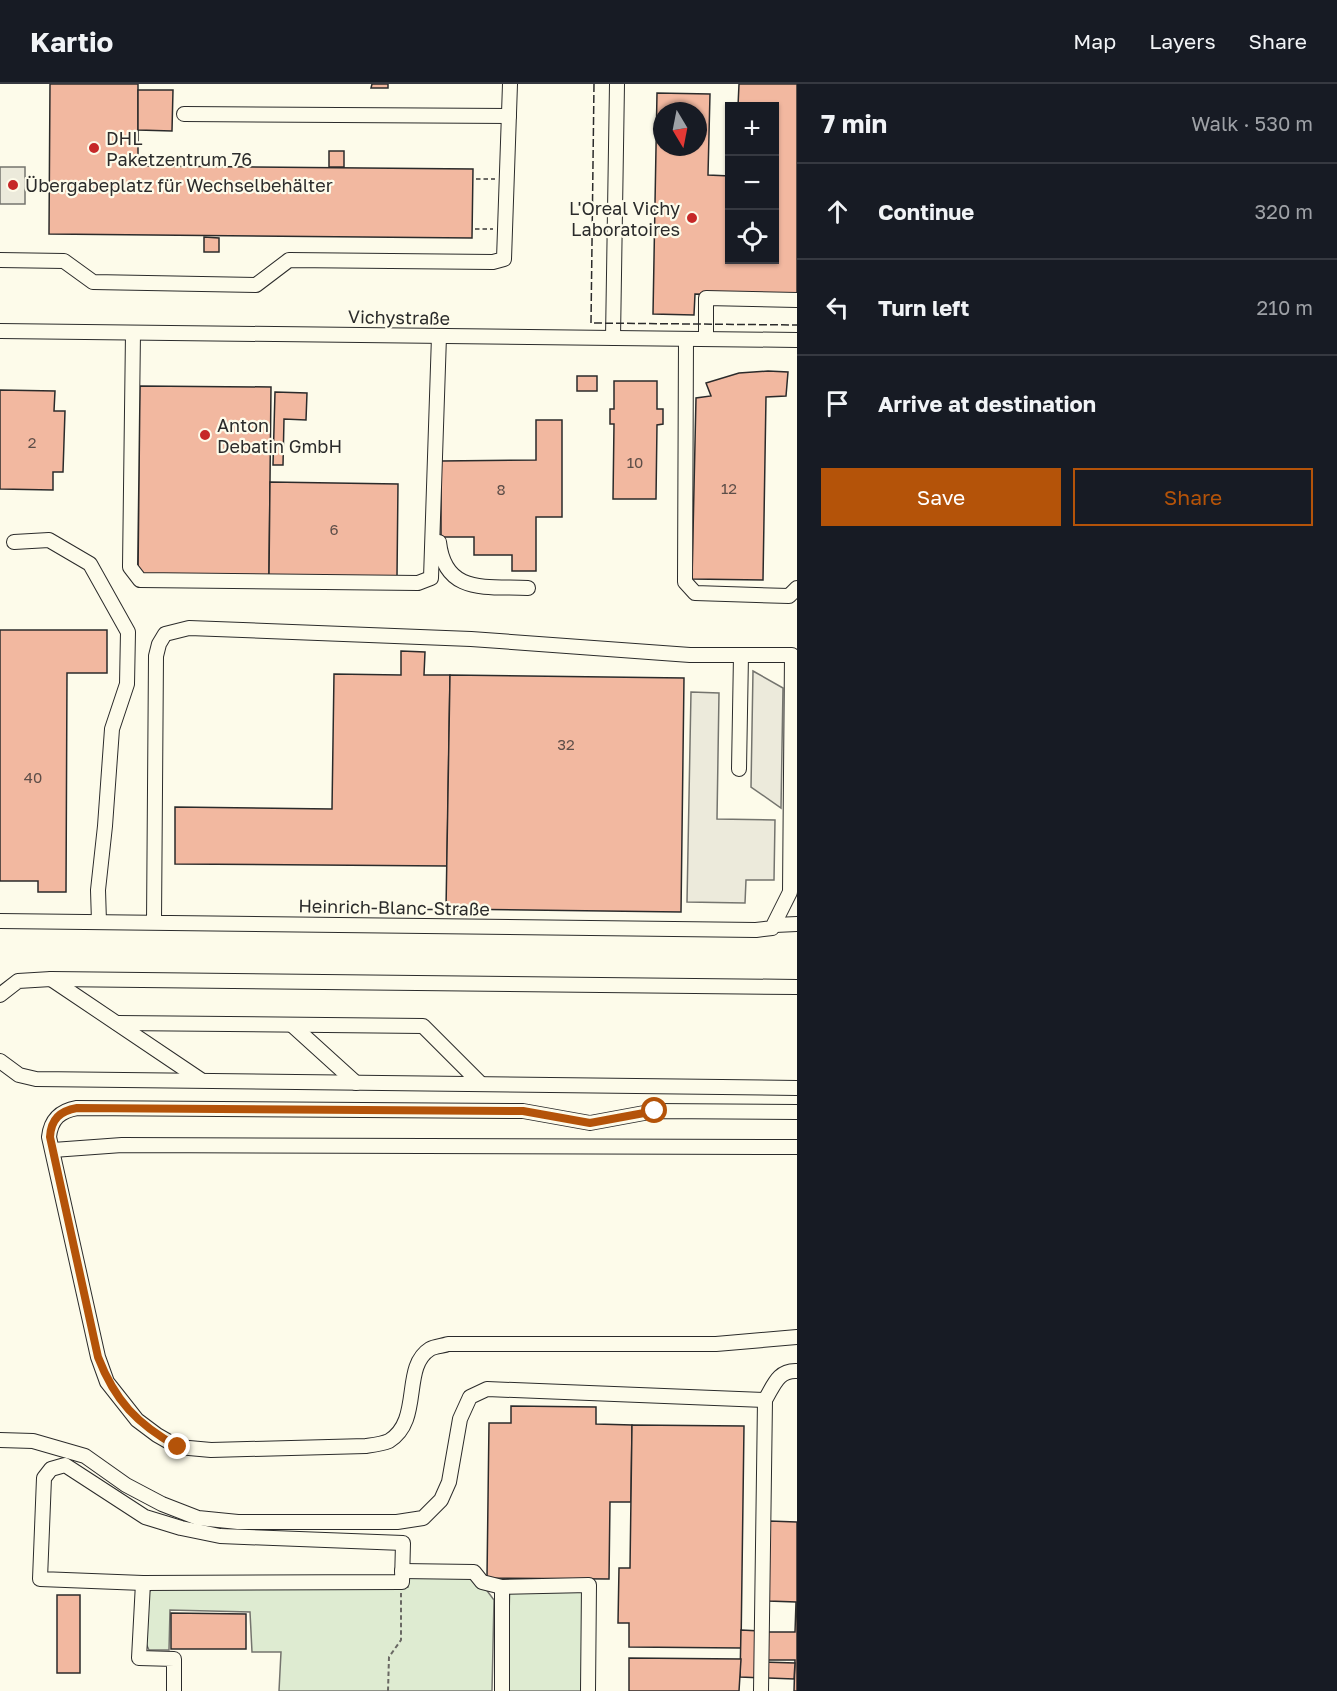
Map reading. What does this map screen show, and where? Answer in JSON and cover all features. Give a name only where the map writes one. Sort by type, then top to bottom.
[{"type":"street","points":[[0,260],[64,261],[93,282],[256,285],[289,260],[494,262],[504,259],[510,84]]},
{"type":"street","points":[[613,338],[616,84]]},
{"type":"street","points":[[184,114],[509,117]]},
{"type":"street","points":[[706,339],[706,298],[797,300]]},
{"type":"street","name":"Vichystraße","points":[[0,331],[797,340]]},
{"type":"street","points":[[133,333],[130,567],[140,580],[418,583],[431,578],[443,336]]},
{"type":"street","points":[[443,336],[439,542],[441,559],[446,569],[457,580],[474,585],[528,588]]},
{"type":"street","points":[[686,339],[685,582],[695,593],[789,596],[797,588]]},
{"type":"street","points":[[14,542],[49,540],[90,564],[128,632],[127,684],[112,729],[98,890],[99,922]]},
{"type":"street","points":[[154,922],[156,656],[165,634],[189,628],[471,639],[690,655],[792,655],[790,892],[777,919]]},
{"type":"street","points":[[739,769],[741,655]]},
{"type":"street","name":"Heinrich-Blanc-Straße","points":[[0,921],[756,930],[772,928],[777,919],[797,924]]},
{"type":"street","points":[[51,980],[202,1081]]},
{"type":"street","points":[[0,995],[18,981],[51,980],[797,987]]},
{"type":"street","points":[[117,1023],[423,1026],[481,1084]]},
{"type":"street","points":[[292,1025],[356,1083]]},
{"type":"street","points":[[0,1061],[19,1075],[36,1079],[797,1088]]},
{"type":"street","points":[[797,1112],[655,1111],[590,1123],[523,1111],[77,1108],[64,1110],[55,1118],[51,1126],[50,1137],[98,1357],[107,1382],[137,1420],[178,1447],[211,1450],[354,1447],[387,1442],[401,1431],[408,1414],[417,1363],[430,1349],[448,1344],[716,1344],[797,1337]]},
{"type":"street","points":[[53,1150],[122,1145],[797,1147]]},
{"type":"street","points":[[761,1691],[765,1400],[781,1374],[797,1371]]},
{"type":"street","points":[[0,1440],[33,1441],[85,1456],[126,1485],[162,1504],[198,1518],[238,1522],[397,1522],[423,1518],[441,1500],[449,1482],[460,1419],[470,1397],[488,1389],[765,1400]]},
{"type":"street","points":[[402,1576],[403,1543],[220,1536],[145,1517],[65,1465],[51,1469],[44,1478],[40,1579],[143,1583],[402,1576],[474,1572],[482,1582],[502,1587],[589,1585],[588,1691]]},
{"type":"street","points":[[143,1583],[139,1658],[174,1659],[174,1691]]},
{"type":"street","points":[[502,1587],[502,1691]]},
{"type":"path","points":[[476,179],[507,180]]},
{"type":"path","points":[[474,229],[505,230]]},
{"type":"path","points":[[388,1691],[389,1657],[400,1640],[402,1576]]},
{"type":"green space","points":[[409,1577],[469,1578],[485,1588],[494,1600],[492,1691],[279,1691],[281,1652],[252,1652],[250,1612],[170,1610],[169,1650],[149,1650],[144,1639],[146,1595],[157,1587],[408,1587]]},
{"type":"green space","points":[[510,1578],[587,1580],[581,1691],[507,1691]]},
{"type":"shaded area","name":"Übergabeplatz für Wechselbehälter","points":[[0,167],[25,167],[25,204],[0,204]]},
{"type":"shaded area","points":[[753,671],[783,688],[781,808],[751,787]]},
{"type":"shaded area","points":[[691,692],[719,693],[717,819],[775,820],[774,880],[746,880],[745,903],[687,902]]},
{"type":"building","name":"DHL Paketzentrum 76","points":[[50,84],[138,84],[138,166],[473,169],[472,238],[49,234]]},
{"type":"building","points":[[372,84],[388,84],[388,88],[371,88]]},
{"type":"building","name":"L'Oreal Vichy Laboratoires","points":[[739,84],[797,84],[797,296],[695,294],[694,315],[653,314],[656,156],[707,156],[707,102],[657,102],[657,93],[710,94],[708,175],[725,176],[725,264],[779,264],[779,102],[738,102]]},
{"type":"building","points":[[138,90],[173,90],[172,131],[138,130]]},
{"type":"building","points":[[329,151],[344,151],[344,167],[329,167]]},
{"type":"building","points":[[204,237],[219,238],[219,252],[204,252]]},
{"type":"building","points":[[788,372],[786,396],[766,397],[763,580],[692,579],[696,398],[711,396],[706,383],[739,373]]},
{"type":"building","points":[[577,376],[597,376],[597,391],[577,391]]},
{"type":"building","points":[[614,381],[657,381],[657,409],[663,409],[663,424],[657,425],[656,499],[613,499],[614,424],[610,424],[610,409],[614,409]]},
{"type":"building","name":"Anton Debatin GmbH","points":[[140,386],[271,387],[269,575],[138,574]]},
{"type":"building","points":[[0,390],[55,391],[54,411],[65,411],[63,472],[53,472],[53,490],[0,489]]},
{"type":"building","points":[[275,392],[307,393],[306,420],[284,419],[283,465],[273,465]]},
{"type":"building","points":[[536,420],[562,420],[562,517],[536,517],[536,571],[512,571],[512,555],[474,555],[474,537],[441,537],[441,461],[536,460]]},
{"type":"building","name":"Anton Debatin GmbH","points":[[270,482],[398,484],[397,577],[269,575]]},
{"type":"building","points":[[0,630],[107,630],[107,673],[67,673],[66,892],[38,892],[38,881],[0,881]]},
{"type":"building","points":[[401,651],[425,652],[424,675],[450,675],[447,866],[175,864],[175,807],[332,809],[334,674],[401,675]]},
{"type":"building","points":[[450,675],[684,678],[681,912],[446,909]]},
{"type":"building","points":[[322,907],[329,907],[329,912],[322,912]]},
{"type":"building","points":[[511,1406],[596,1407],[596,1424],[632,1425],[631,1502],[610,1502],[609,1579],[487,1578],[489,1423],[511,1423]]},
{"type":"building","points":[[632,1425],[744,1426],[741,1648],[629,1647],[629,1623],[618,1623],[619,1568],[630,1568]]},
{"type":"building","points":[[769,1521],[797,1522],[797,1691],[794,1691],[795,1660],[768,1660],[768,1632],[795,1632],[796,1602],[768,1601]]},
{"type":"building","points":[[57,1595],[80,1595],[80,1673],[57,1673]]},
{"type":"building","points":[[171,1613],[246,1614],[246,1649],[171,1649]]},
{"type":"building","points":[[741,1630],[760,1631],[759,1662],[795,1663],[794,1679],[740,1677]]},
{"type":"building","points":[[629,1658],[741,1659],[739,1691],[629,1691]]},
{"type":"fence","points":[[594,84],[591,323],[797,325]]},
{"type":"place","name":"DHL Paketzentrum 76","points":[[94,148]]},
{"type":"place","name":"Übergabeplatz für Wechselbehälter","points":[[13,185]]},
{"type":"place","name":"L'Oreal Vichy Laboratoires","points":[[692,218]]},
{"type":"place","name":"Anton Debatin GmbH","points":[[205,435]]},
{"type":"route","points":[[178,1447],[137,1420],[107,1382],[98,1357],[50,1137],[51,1126],[55,1118],[64,1110],[77,1108],[523,1111],[590,1123],[611,1121],[655,1111]]}]
